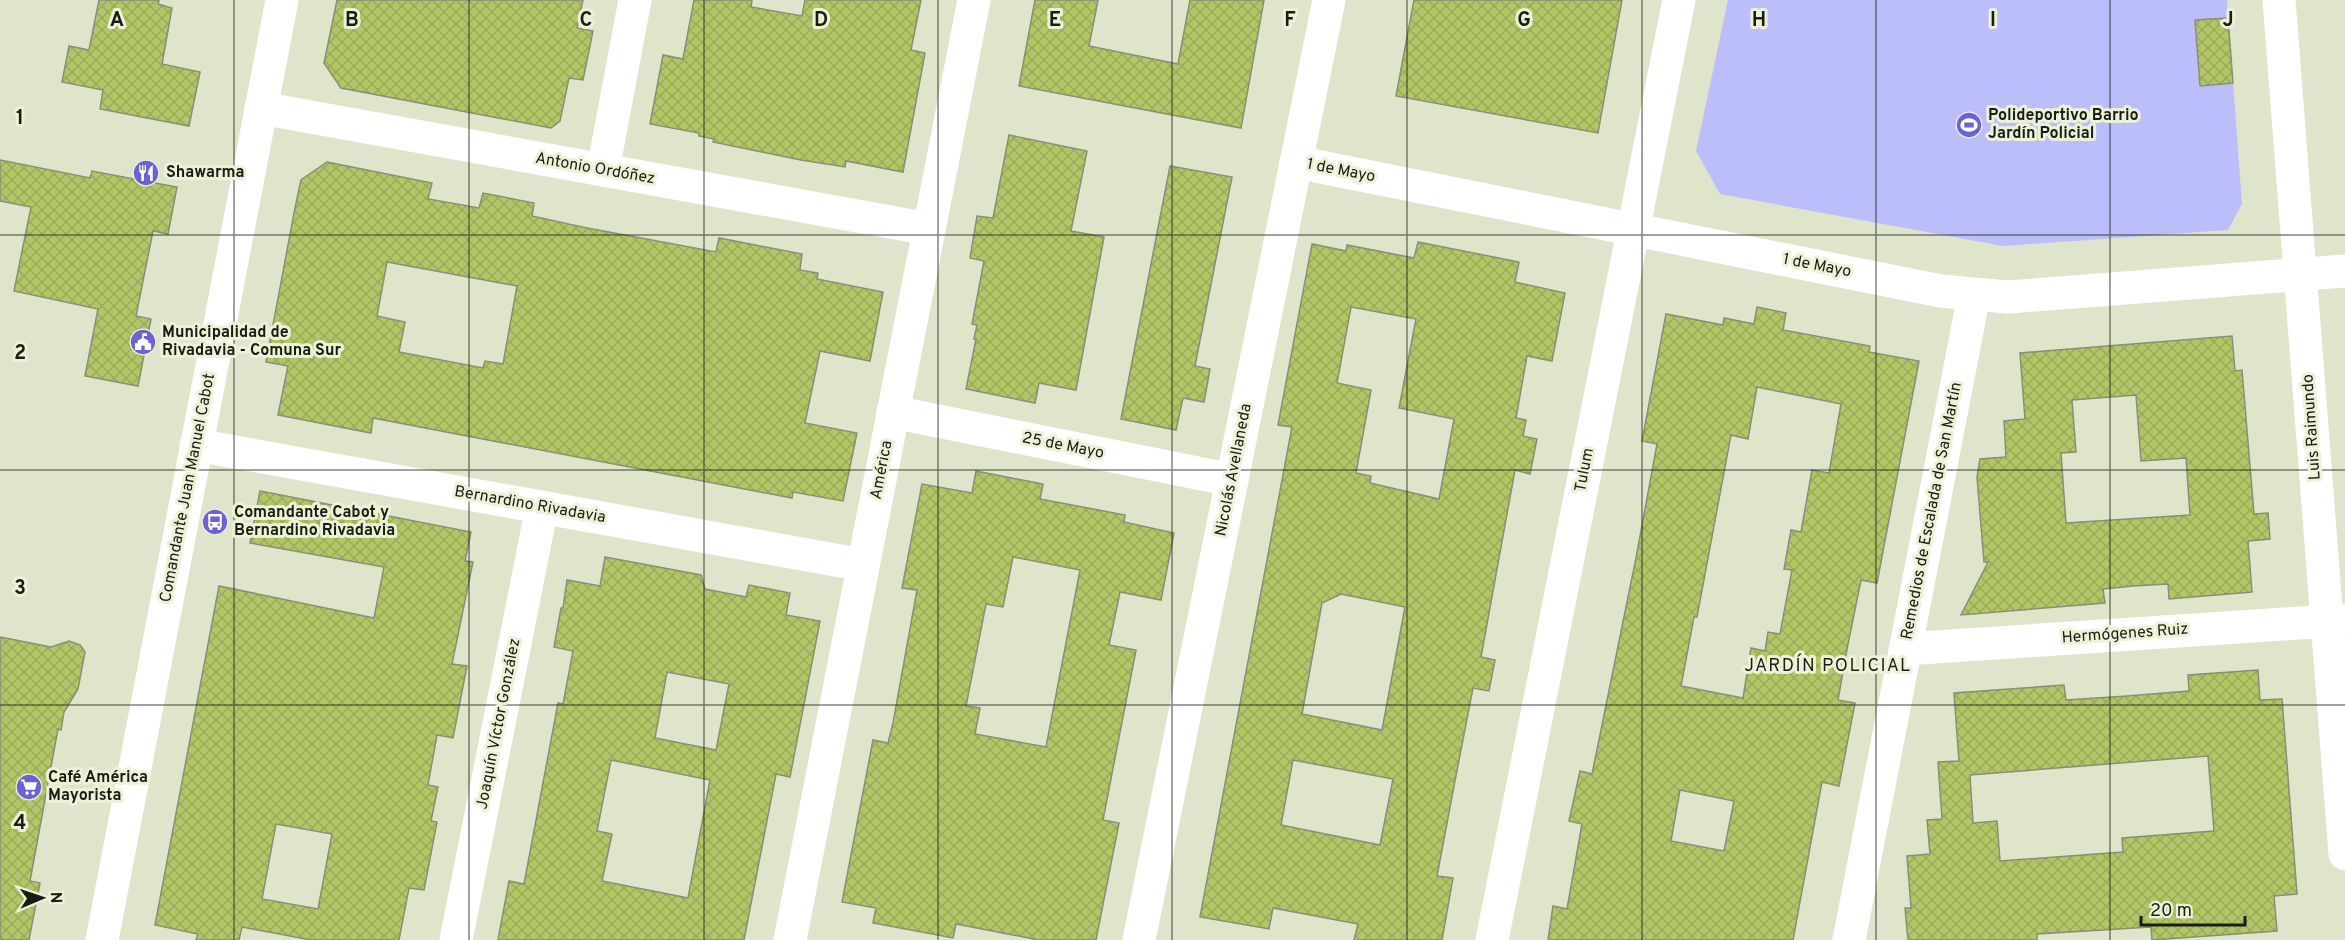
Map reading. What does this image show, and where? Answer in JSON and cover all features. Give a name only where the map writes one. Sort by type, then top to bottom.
[{"type":"street","name":"Comandante Juan Manuel Cabot","points":[[102,940],[282,0]]},
{"type":"street","points":[[603,170],[635,0]]},
{"type":"street","name":"América","points":[[790,940],[974,0]]},
{"type":"street","name":"Nicolás Avellaneda","points":[[1139,940],[1329,0]]},
{"type":"street","name":"Tulum","points":[[1492,940],[1679,0]]},
{"type":"street","name":"Luis Raimundo","points":[[2279,0],[2300,275],[2336,620],[2345,854]]},
{"type":"street","name":"Antonio Ordóñez","points":[[261,108],[929,229]]},
{"type":"street","name":"1 de Mayo","points":[[1296,162],[1941,291],[1974,295],[2008,297],[2345,271]]},
{"type":"street","name":"Remedios de Escalada de San Martín","points":[[1849,940],[1974,295]]},
{"type":"street","name":"25 de Mayo","points":[[893,412],[1232,480]]},
{"type":"street","name":"Bernardino Rivadavia","points":[[196,445],[863,565]]},
{"type":"street","name":"Joaquín Víctor González","points":[[456,940],[542,507]]},
{"type":"street","name":"Hermógenes Ruiz","points":[[1905,649],[2336,620]]},
{"type":"shaded area","name":"Polideportivo Barrio Jardín Policial","points":[[1728,0],[2227,0],[2242,204],[2228,230],[2003,246],[1720,194],[1696,151]]},
{"type":"building","points":[[99,0],[159,0],[158,4],[172,8],[162,64],[200,72],[189,126],[100,109],[103,90],[62,82],[69,46],[89,50]]},
{"type":"building","points":[[337,0],[583,0],[577,28],[593,31],[583,80],[569,78],[560,121],[551,128],[341,88],[324,63]]},
{"type":"building","points":[[694,0],[752,0],[751,7],[802,16],[805,0],[921,0],[911,50],[925,53],[903,172],[846,161],[845,167],[801,160],[713,142],[714,139],[699,136],[699,133],[650,124],[663,55],[683,59]]},
{"type":"building","points":[[1035,0],[1098,0],[1089,46],[1178,64],[1190,0],[1264,0],[1241,128],[1019,86]]},
{"type":"building","points":[[1414,0],[1622,0],[1598,133],[1396,96]]},
{"type":"building","points":[[2228,18],[2233,83],[2200,86],[2195,20]]},
{"type":"building","points":[[1009,135],[1087,151],[1071,231],[1104,237],[1076,390],[1039,383],[1035,403],[966,389],[976,339],[974,339],[977,325],[972,324],[984,261],[970,258],[977,216],[993,218]]},
{"type":"building","points":[[0,160],[90,178],[92,171],[177,187],[168,234],[153,231],[136,316],[151,319],[138,386],[85,376],[98,309],[14,291],[31,207],[0,201]]},
{"type":"building","points":[[327,162],[432,183],[428,199],[479,208],[483,193],[534,203],[532,216],[582,227],[716,252],[719,238],[802,254],[800,270],[818,273],[817,279],[883,292],[870,361],[820,351],[805,423],[857,433],[843,501],[793,492],[792,498],[373,418],[371,433],[278,415],[288,366],[266,362],[301,180]],"holes":[[[387,262],[517,286],[503,364],[485,361],[483,368],[399,352],[405,322],[377,316]]]},
{"type":"building","points":[[1170,166],[1232,177],[1195,366],[1210,369],[1204,402],[1183,398],[1176,430],[1121,419]]},
{"type":"building","points":[[1418,242],[1519,262],[1515,282],[1565,293],[1552,361],[1527,356],[1516,418],[1526,420],[1523,436],[1537,439],[1530,474],[1515,470],[1481,657],[1495,660],[1489,691],[1473,688],[1454,786],[1437,876],[1453,878],[1442,940],[1354,940],[1358,924],[1273,908],[1269,929],[1200,917],[1292,427],[1278,425],[1312,244],[1346,251],[1347,245],[1414,258]],"holes":[[[1351,307],[1416,319],[1399,408],[1454,419],[1439,499],[1370,483],[1371,476],[1356,473],[1371,390],[1337,383]],[[1341,594],[1405,607],[1382,730],[1302,714],[1322,603]],[[1293,760],[1393,779],[1380,845],[1281,825]]]},
{"type":"building","points":[[1757,307],[1786,313],[1783,330],[1870,346],[1869,352],[1919,361],[1877,583],[1861,580],[1847,649],[1838,700],[1855,703],[1839,786],[1822,782],[1793,940],[1548,940],[1553,906],[1567,909],[1582,824],[1569,821],[1580,771],[1592,774],[1636,558],[1657,444],[1642,441],[1666,314],[1723,325],[1724,318],[1754,324]],"holes":[[[1757,387],[1841,404],[1829,473],[1812,470],[1801,532],[1791,530],[1784,569],[1792,570],[1780,634],[1768,632],[1765,651],[1751,648],[1743,698],[1681,686],[1694,617],[1697,617],[1731,435],[1748,439]],[[1680,790],[1734,801],[1724,851],[1671,841]]]},
{"type":"building","points":[[2232,336],[2235,371],[2242,370],[2254,514],[2268,513],[2270,539],[2248,541],[2252,592],[2169,599],[2168,584],[2133,586],[2103,589],[2105,603],[1961,615],[1988,562],[1984,562],[1977,477],[1980,459],[2006,457],[2004,421],[2025,419],[2020,353]],"holes":[[[2136,395],[2141,461],[2186,458],[2190,515],[2066,523],[2061,453],[2076,452],[2072,400]]]},
{"type":"building","points":[[976,471],[1043,484],[1040,499],[1125,515],[1124,522],[1174,533],[1161,600],[1120,592],[1109,645],[1136,650],[1103,820],[1119,823],[1096,940],[1039,940],[956,924],[953,938],[873,923],[876,908],[842,902],[873,740],[888,743],[893,723],[917,590],[902,588],[922,484],[972,493]],"holes":[[[1013,557],[1080,570],[1046,747],[975,734],[980,708],[966,706],[986,604],[1003,607]]]},
{"type":"building","points":[[260,491],[471,532],[465,561],[473,562],[452,664],[467,666],[453,738],[437,735],[428,785],[438,787],[431,821],[437,822],[424,890],[409,888],[399,940],[311,940],[242,927],[239,940],[196,940],[198,934],[155,925],[219,586],[374,618],[384,567],[250,543]],"holes":[[[276,824],[332,834],[318,909],[262,899]]]},
{"type":"building","points":[[605,557],[701,575],[705,589],[746,597],[749,585],[790,593],[786,615],[820,621],[790,777],[776,774],[744,940],[498,940],[509,881],[524,884],[558,703],[563,704],[573,651],[554,647],[567,580],[600,586]],"holes":[[[667,672],[729,684],[716,750],[655,738]],[[611,760],[710,780],[688,898],[602,881],[612,834],[597,831]]]},
{"type":"building","points":[[0,637],[51,647],[69,641],[80,645],[85,652],[78,689],[64,712],[61,730],[58,729],[30,881],[40,883],[29,940],[0,940]]},
{"type":"building","points":[[2258,670],[2260,700],[2282,699],[2297,894],[2274,896],[2277,931],[2152,940],[2151,927],[2037,934],[2037,940],[1908,940],[1905,908],[1911,908],[1907,856],[1930,854],[1927,820],[1942,819],[1938,762],[1959,761],[1954,693],[2064,685],[2066,700],[2127,696],[2189,691],[2188,675]],"holes":[[[2208,756],[2214,831],[2122,838],[2123,852],[2000,861],[1997,821],[1973,823],[1970,775]]]},
{"type":"place","name":"Polideportivo Barrio Jardín Policial","points":[[1969,125]]},
{"type":"place","name":"Shawarma","points":[[146,173]]},
{"type":"place","name":"Municipalidad de Rivadavia - Comuna Sur","points":[[143,342]]},
{"type":"place","name":"Comandante Cabot y Bernardino Rivadavia","points":[[215,522]]},
{"type":"place","name":"Café América Mayorista","points":[[29,787]]},
{"type":"district","name":"JARDÍN POLICIAL","points":[[1828,666]]}]
